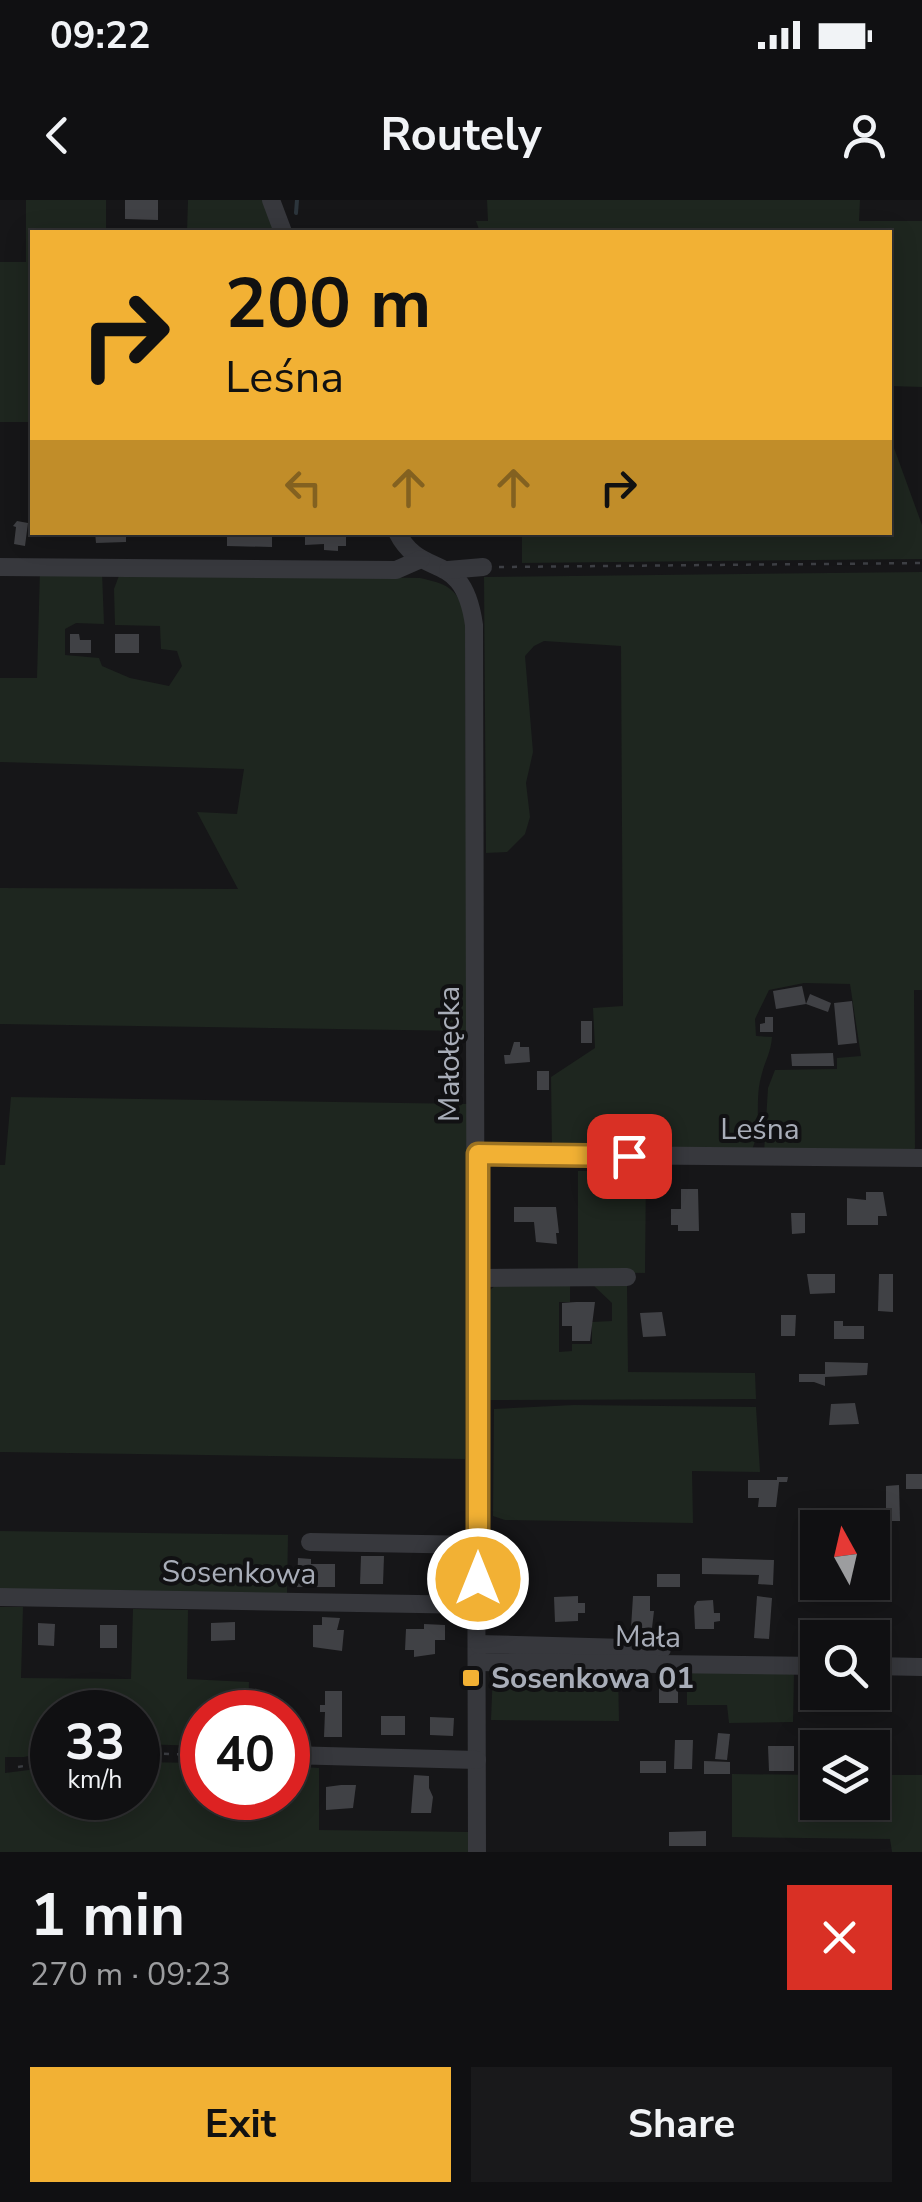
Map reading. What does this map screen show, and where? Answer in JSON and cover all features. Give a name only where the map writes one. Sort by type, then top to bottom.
[{"type":"street","points":[[271,200],[282,230]]},
{"type":"street","points":[[398,535],[421,559],[448,570],[483,567]]},
{"type":"street","points":[[0,567],[396,570],[421,559]]},
{"type":"street","name":"Małołęcka","points":[[448,570],[466,590],[474,625],[477,1852]]},
{"type":"street","name":"Leśna","points":[[478,1154],[922,1158]]},
{"type":"street","points":[[478,1278],[626,1277]]},
{"type":"street","points":[[310,1542],[478,1545]]},
{"type":"street","name":"Sosenkowa","points":[[0,1597],[478,1605]]},
{"type":"street","points":[[477,1653],[662,1649]]},
{"type":"street","name":"Mała","points":[[477,1653],[800,1665]]},
{"type":"street","points":[[890,1666],[922,1667]]},
{"type":"street","points":[[310,1756],[477,1760]]},
{"type":"path","points":[[483,567],[922,564]]},
{"type":"path","points":[[18,1767],[30,1765]]},
{"type":"shaded area","points":[[26,200],[106,200],[106,230],[30,230],[30,422],[0,422],[0,262],[26,262]]},
{"type":"shaded area","points":[[188,200],[264,200],[275,230],[187,230]]},
{"type":"shaded area","points":[[487,200],[860,200],[859,221],[922,221],[922,387],[892,386],[892,230],[479,230],[476,221],[488,221]]},
{"type":"shaded area","points":[[892,442],[922,525],[922,559],[522,563],[522,535],[892,535]]},
{"type":"shaded area","points":[[40,570],[102,572],[104,624],[76,623],[65,629],[65,655],[99,658],[102,666],[130,678],[169,686],[182,666],[177,651],[161,649],[160,626],[115,625],[114,589],[120,573],[420,578],[454,592],[465,613],[467,1031],[0,1024],[0,888],[238,889],[197,812],[237,814],[244,769],[0,762],[0,678],[37,678]]},
{"type":"shaded area","points":[[922,572],[922,990],[914,990],[915,1148],[912,1152],[764,1153],[768,1088],[775,1070],[837,1069],[837,1058],[861,1056],[850,984],[804,983],[769,990],[755,1019],[756,1036],[772,1037],[759,1087],[757,1133],[751,1152],[552,1150],[551,1077],[595,1048],[593,1008],[623,1006],[621,646],[544,641],[525,656],[533,752],[526,783],[530,817],[525,834],[507,852],[486,853],[484,577]]},
{"type":"shaded area","points":[[11,1097],[468,1104],[465,1459],[0,1452],[0,1165],[5,1165]]},
{"type":"shaded area","points":[[578,1171],[646,1171],[645,1273],[578,1272]]},
{"type":"shaded area","points":[[497,1284],[570,1285],[570,1302],[559,1302],[559,1352],[572,1351],[572,1344],[592,1344],[592,1322],[612,1321],[612,1303],[593,1285],[627,1286],[628,1372],[755,1373],[756,1399],[490,1400],[490,1290]]},
{"type":"shaded area","points":[[574,1405],[756,1407],[760,1472],[692,1471],[693,1523],[505,1520],[493,1516],[494,1409]]},
{"type":"shaded area","points":[[0,1531],[288,1535],[287,1594],[0,1590]]},
{"type":"shaded area","points":[[0,1607],[23,1607],[21,1678],[131,1679],[133,1609],[188,1610],[187,1679],[249,1682],[249,1690],[180,1690],[180,1745],[160,1745],[160,1690],[30,1690],[30,1756],[5,1757],[5,1773],[30,1770],[30,1820],[160,1820],[160,1762],[180,1763],[180,1820],[310,1820],[310,1767],[319,1768],[319,1830],[469,1832],[469,1852],[0,1852]]},
{"type":"shaded area","points":[[493,1671],[618,1672],[619,1721],[491,1720]]},
{"type":"shaded area","points":[[687,1672],[794,1674],[793,1722],[729,1723],[727,1705],[687,1705]]},
{"type":"shaded area","points":[[732,1774],[800,1775],[800,1820],[890,1820],[890,1775],[922,1775],[922,1852],[892,1852],[890,1839],[732,1837]]},
{"type":"building","points":[[125,200],[158,200],[158,220],[125,219]]},
{"type":"building","points":[[17,521],[28,523],[25,546],[14,544],[13,526]]},
{"type":"building","points":[[95,535],[126,535],[126,542],[96,543]]},
{"type":"building","points":[[227,535],[272,535],[272,547],[227,546]]},
{"type":"building","points":[[305,535],[346,535],[346,546],[338,546],[338,551],[324,550],[324,544],[305,545]]},
{"type":"building","points":[[70,634],[79,634],[80,640],[91,640],[91,653],[70,653]]},
{"type":"building","points":[[115,634],[139,634],[139,653],[115,653]]},
{"type":"building","points":[[802,986],[806,1004],[776,1009],[773,991]]},
{"type":"building","points":[[810,994],[831,1003],[828,1012],[806,1004]]},
{"type":"building","points":[[852,1001],[857,1043],[838,1045],[834,1003]]},
{"type":"building","points":[[765,1017],[773,1017],[773,1032],[760,1032]]},
{"type":"building","points":[[581,1021],[592,1021],[592,1043],[581,1043]]},
{"type":"building","points":[[514,1042],[529,1047],[530,1062],[505,1064],[504,1055],[510,1055]]},
{"type":"building","points":[[833,1053],[834,1066],[792,1066],[791,1054]]},
{"type":"building","points":[[537,1071],[549,1071],[549,1090],[537,1090]]},
{"type":"building","points":[[681,1189],[698,1189],[699,1231],[678,1231],[678,1225],[671,1225],[671,1209],[681,1209]]},
{"type":"building","points":[[866,1192],[883,1192],[887,1216],[878,1216],[878,1225],[847,1225],[847,1198],[866,1200]]},
{"type":"building","points":[[514,1207],[556,1207],[557,1244],[536,1242],[534,1222],[514,1222]]},
{"type":"building","points":[[791,1213],[805,1213],[805,1233],[792,1234]]},
{"type":"building","points":[[807,1274],[835,1274],[835,1293],[810,1294]]},
{"type":"building","points":[[879,1274],[893,1274],[893,1312],[878,1311]]},
{"type":"building","points":[[595,1302],[590,1341],[572,1341],[572,1326],[562,1326],[562,1303]]},
{"type":"building","points":[[662,1312],[666,1336],[643,1337],[640,1313]]},
{"type":"building","points":[[781,1315],[796,1315],[795,1336],[781,1336]]},
{"type":"building","points":[[834,1321],[843,1321],[843,1326],[864,1326],[864,1339],[834,1339]]},
{"type":"building","points":[[825,1362],[868,1363],[867,1375],[825,1377],[825,1386],[799,1382],[799,1374],[825,1374]]},
{"type":"building","points":[[855,1403],[859,1424],[829,1425],[831,1404]]},
{"type":"building","points":[[906,1474],[922,1474],[922,1489],[906,1489]]},
{"type":"building","points":[[788,1477],[787,1482],[779,1482],[776,1507],[758,1507],[759,1498],[748,1498],[748,1480]]},
{"type":"building","points":[[899,1485],[900,1521],[890,1521],[886,1486]]},
{"type":"building","points":[[437,1550],[454,1551],[454,1565],[437,1564]]},
{"type":"building","points":[[361,1556],[384,1556],[383,1584],[360,1584]]},
{"type":"building","points":[[298,1558],[311,1559],[311,1564],[335,1564],[335,1587],[297,1587]]},
{"type":"building","points":[[702,1558],[774,1560],[773,1585],[758,1584],[759,1575],[702,1574]]},
{"type":"building","points":[[657,1574],[680,1574],[680,1587],[657,1587]]},
{"type":"building","points":[[578,1596],[578,1603],[585,1603],[585,1613],[578,1613],[578,1621],[555,1622],[554,1597]]},
{"type":"building","points":[[633,1596],[650,1596],[650,1611],[654,1611],[652,1628],[631,1628]]},
{"type":"building","points":[[757,1596],[772,1598],[769,1639],[754,1638]]},
{"type":"building","points":[[713,1600],[714,1613],[720,1613],[720,1621],[714,1622],[714,1629],[695,1629],[697,1601]]},
{"type":"building","points":[[322,1617],[340,1618],[337,1630],[344,1630],[342,1651],[313,1647],[313,1625],[322,1625]]},
{"type":"building","points":[[235,1622],[235,1640],[211,1641],[211,1623]]},
{"type":"building","points":[[38,1623],[55,1624],[54,1646],[38,1645]]},
{"type":"building","points":[[424,1624],[445,1625],[445,1640],[435,1640],[435,1654],[414,1657],[414,1650],[405,1650],[406,1629],[424,1629]]},
{"type":"building","points":[[100,1625],[117,1625],[117,1648],[100,1648]]},
{"type":"building","points":[[659,1684],[678,1685],[678,1703],[659,1703]]},
{"type":"building","points":[[325,1691],[342,1691],[342,1737],[324,1737],[325,1712],[320,1712],[320,1705],[325,1705]]},
{"type":"building","points":[[381,1716],[405,1716],[405,1735],[381,1735]]},
{"type":"building","points":[[430,1717],[454,1718],[453,1736],[430,1735]]},
{"type":"building","points":[[718,1733],[730,1734],[727,1760],[715,1759]]},
{"type":"building","points":[[675,1740],[693,1740],[692,1769],[674,1769]]},
{"type":"building","points":[[768,1746],[794,1746],[794,1771],[769,1771]]},
{"type":"building","points":[[640,1761],[666,1761],[666,1773],[640,1773]]},
{"type":"building","points":[[704,1761],[730,1762],[730,1774],[704,1774]]},
{"type":"building","points":[[414,1775],[429,1776],[431,1813],[411,1813]]},
{"type":"building","points":[[356,1785],[353,1808],[326,1810],[326,1787]]},
{"type":"building","points":[[706,1831],[706,1846],[669,1846],[669,1832]]},
{"type":"waterway","points":[[296,213],[297,200]]},
{"type":"place","name":"Sosenkowa 01","points":[[471,1678]]},
{"type":"route","points":[[478,1579],[478,1154],[629,1156]]}]
